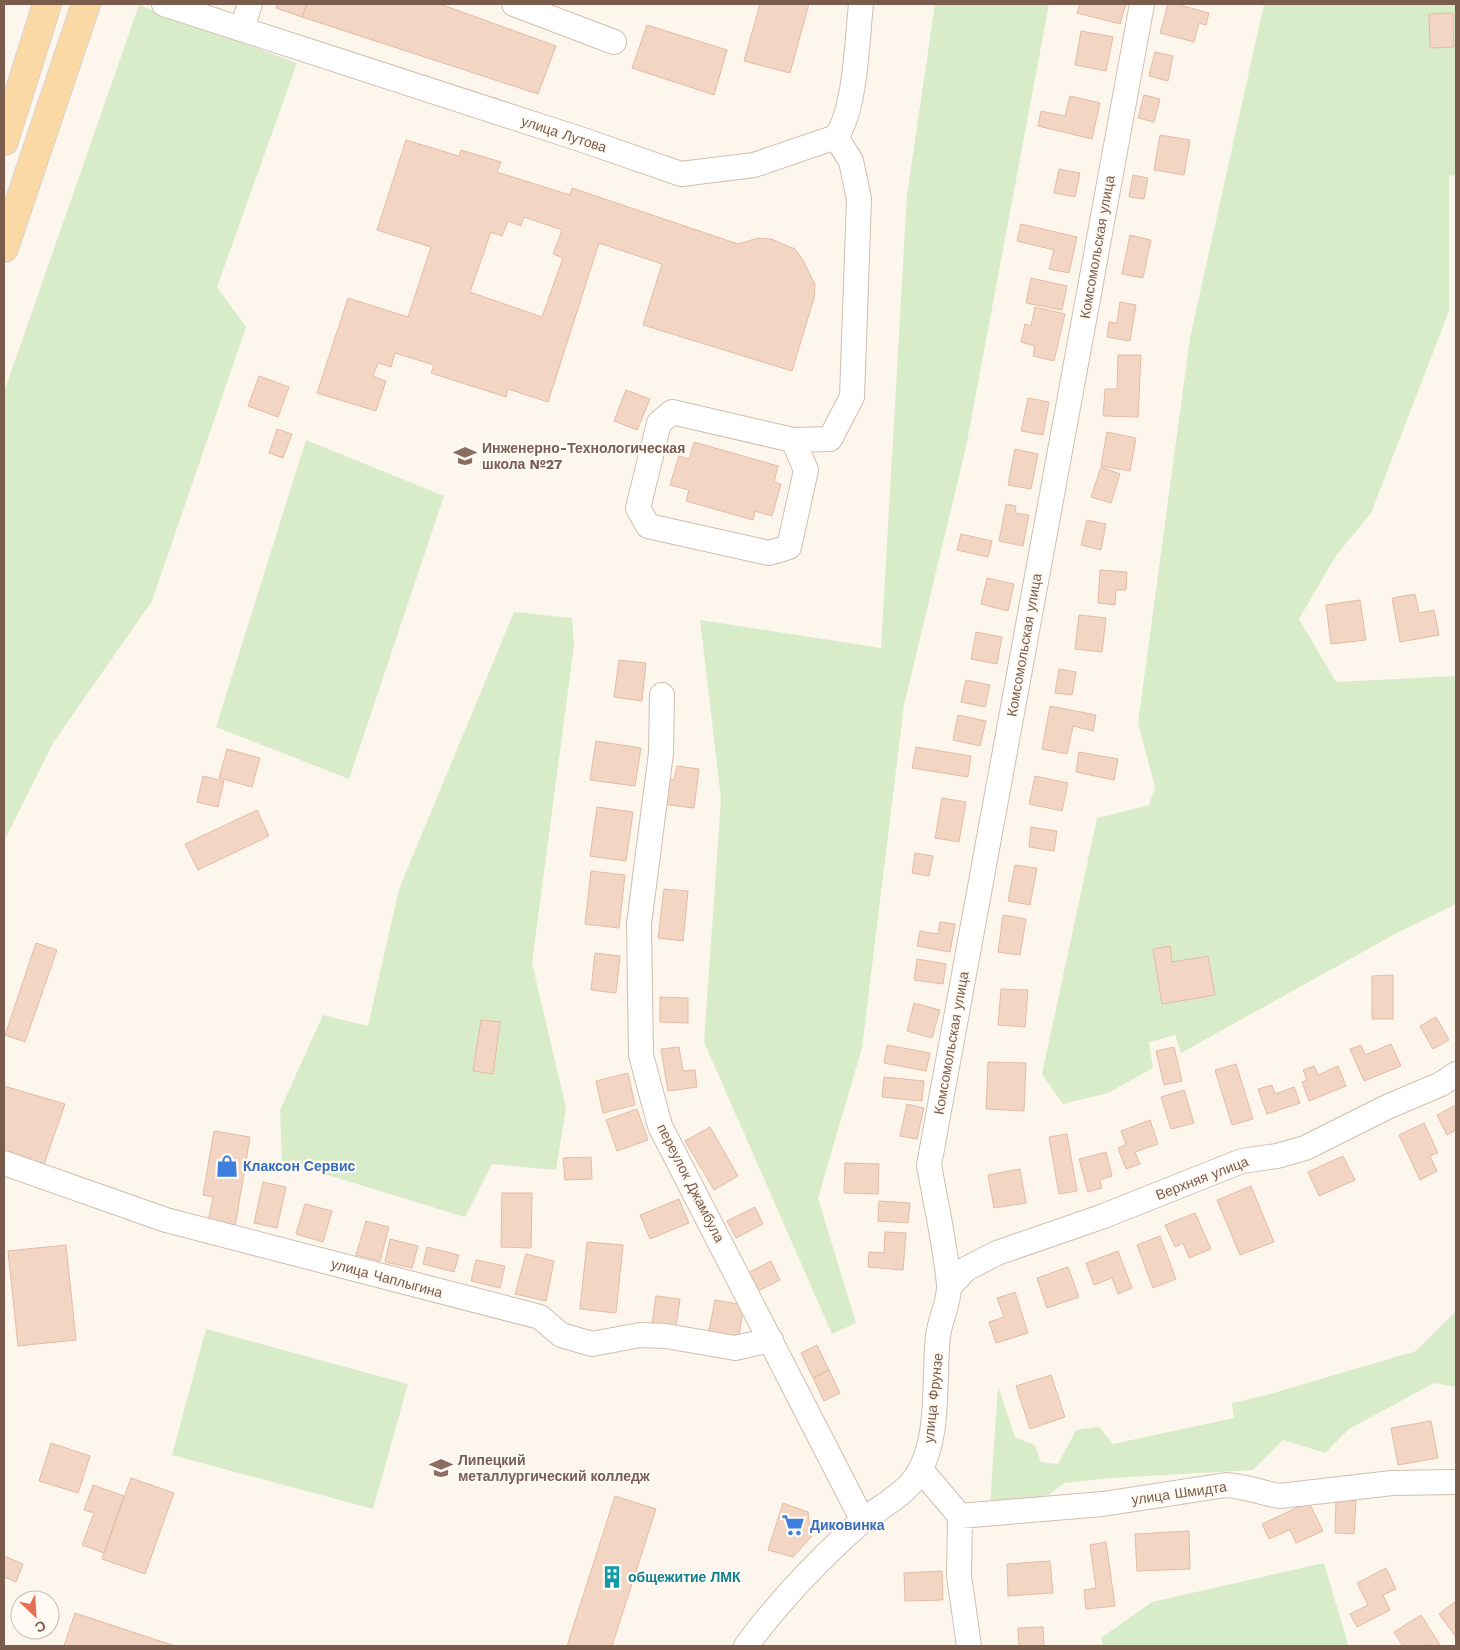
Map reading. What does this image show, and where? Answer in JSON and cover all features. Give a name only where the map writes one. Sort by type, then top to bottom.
[{"type":"main road","points":[[4,141],[48,4]]},
{"type":"main road","points":[[7,239],[82,15]]},
{"type":"street","name":"улица Лутова","points":[[164,4],[242,28],[681,174],[754,165],[836,137]]},
{"type":"street","points":[[242,28],[250,4]]},
{"type":"street","points":[[514,4],[614,42]]},
{"type":"street","points":[[793,440],[806,470],[789,547],[769,553],[648,526],[638,508],[658,423],[672,412],[793,440],[830,439],[852,397],[860,200],[851,161],[836,137],[842,129],[851,92],[861,4]]},
{"type":"street","name":"Комсомольская улица","points":[[949,1286],[929,1165],[1142,4]]},
{"type":"street","name":"переулок Джамбула","points":[[662,695],[661,753],[639,924],[641,1055],[660,1126],[863,1521]]},
{"type":"street","name":"Верхняя улица","points":[[949,1286],[966,1269],[997,1253],[1101,1217],[1242,1161],[1277,1156],[1305,1148],[1387,1107],[1441,1084],[1456,1074]]},
{"type":"street","name":"улица Чаплыгина","points":[[4,1163],[166,1220],[540,1317],[560,1334],[592,1344],[640,1335],[666,1336],[735,1348],[771,1340]]},
{"type":"street","name":"улица Фрунзе","points":[[746,1646],[804,1574],[863,1521],[900,1495],[921,1470],[929,1443],[935,1396],[938,1335],[949,1286]]},
{"type":"street","points":[[921,1470],[960,1516],[959,1576],[969,1646]]},
{"type":"street","name":"улица Шмидта","points":[[960,1516],[1103,1504],[1226,1485],[1244,1486],[1265,1494],[1280,1496],[1392,1483],[1456,1482]]},
{"type":"green space","points":[[935,4],[1049,4],[966,447],[904,705],[862,1048],[818,1198],[856,1323],[832,1334],[704,1042],[721,799],[700,620],[881,648],[907,195]]},
{"type":"green space","points":[[1264,4],[1456,4],[1456,175],[1449,176],[1449,311],[1371,513],[1335,557],[1299,619],[1336,682],[1456,676],[1456,904],[1395,934],[1181,1053],[1175,1035],[1149,1042],[1153,1068],[1108,1093],[1063,1104],[1042,1074],[1097,818],[1149,805],[1155,787],[1138,723],[1190,338]]},
{"type":"green space","points":[[139,5],[297,63],[217,287],[246,327],[152,601],[53,743],[4,841],[4,392]]},
{"type":"green space","points":[[306,440],[444,496],[349,779],[216,727]]},
{"type":"green space","points":[[514,612],[572,618],[574,645],[532,963],[566,1108],[556,1170],[492,1164],[465,1217],[282,1161],[280,1110],[323,1015],[368,1026],[399,889]]},
{"type":"green space","points":[[1456,1311],[1456,1387],[1434,1383],[1349,1429],[1325,1453],[1283,1440],[1253,1470],[1110,1478],[1064,1483],[1044,1499],[990,1505],[998,1386],[1015,1437],[1035,1445],[1041,1462],[1058,1464],[1076,1430],[1099,1427],[1113,1444],[1234,1418],[1232,1403],[1267,1395],[1416,1351]]},
{"type":"green space","points":[[206,1329],[408,1384],[373,1509],[172,1455]]},
{"type":"green space","points":[[1324,1563],[1348,1644],[1345,1646],[1103,1646],[1101,1638],[1152,1602]]},
{"type":"building","points":[[278,4],[307,4],[302,17],[276,8]]},
{"type":"building","points":[[307,4],[440,4],[556,46],[538,94],[302,17]]},
{"type":"building","points":[[760,4],[809,4],[790,73],[744,61]]},
{"type":"building","points":[[1080,4],[1126,4],[1120,24],[1077,13]]},
{"type":"building","points":[[1168,4],[1176,4],[1209,13],[1206,25],[1199,23],[1194,42],[1160,33]]},
{"type":"building","points":[[1453,13],[1454,47],[1430,48],[1429,14]]},
{"type":"building","points":[[647,25],[727,50],[714,95],[632,68]]},
{"type":"building","points":[[1081,31],[1113,37],[1106,71],[1075,65]]},
{"type":"building","points":[[1155,52],[1173,56],[1168,81],[1149,76]]},
{"type":"building","points":[[1144,95],[1160,99],[1154,122],[1138,118]]},
{"type":"building","points":[[1070,96],[1100,103],[1092,139],[1038,126],[1041,111],[1065,116]]},
{"type":"building","points":[[1160,135],[1190,140],[1184,175],[1154,170]]},
{"type":"building","points":[[406,140],[459,156],[461,150],[501,162],[497,172],[570,195],[572,188],[738,244],[758,238],[771,239],[795,249],[803,260],[815,285],[814,298],[792,371],[643,325],[662,264],[599,243],[548,402],[508,389],[506,397],[431,373],[434,365],[395,353],[391,367],[378,363],[373,376],[386,381],[376,411],[317,393],[348,298],[408,317],[431,247],[377,230]],"holes":[[[524,217],[562,230],[553,254],[563,258],[542,317],[470,292],[491,232],[502,236],[508,221],[521,226]]]},
{"type":"building","points":[[1059,169],[1080,173],[1075,197],[1054,193]]},
{"type":"building","points":[[1133,175],[1148,178],[1144,199],[1129,197]]},
{"type":"building","points":[[1021,224],[1077,237],[1069,273],[1049,269],[1054,250],[1017,241]]},
{"type":"building","points":[[1130,235],[1151,240],[1143,278],[1122,274]]},
{"type":"building","points":[[1031,278],[1067,286],[1062,310],[1026,303]]},
{"type":"building","points":[[1120,302],[1136,305],[1130,341],[1107,337],[1109,322],[1117,323]]},
{"type":"building","points":[[1035,307],[1065,314],[1054,361],[1033,356],[1035,346],[1021,342],[1025,324],[1031,326]]},
{"type":"building","points":[[1118,355],[1141,355],[1138,417],[1103,416],[1105,389],[1117,389]]},
{"type":"building","points":[[259,376],[289,387],[278,417],[248,406]]},
{"type":"building","points":[[626,390],[650,399],[637,430],[614,421]]},
{"type":"building","points":[[1028,398],[1049,402],[1043,435],[1021,431]]},
{"type":"building","points":[[277,429],[292,434],[283,458],[269,453]]},
{"type":"building","points":[[1107,432],[1136,438],[1130,471],[1101,466]]},
{"type":"building","points":[[694,442],[778,466],[774,482],[781,484],[772,516],[755,511],[753,520],[686,501],[689,490],[670,485],[679,456],[689,459]]},
{"type":"building","points":[[1015,449],[1038,454],[1031,489],[1008,485]]},
{"type":"building","points":[[1101,467],[1120,474],[1111,503],[1091,497]]},
{"type":"building","points":[[1006,504],[1016,506],[1015,513],[1029,515],[1023,546],[999,541]]},
{"type":"building","points":[[1087,520],[1106,524],[1101,550],[1081,545]]},
{"type":"building","points":[[961,534],[992,541],[988,557],[957,550]]},
{"type":"building","points":[[1100,570],[1127,572],[1126,590],[1116,590],[1115,605],[1098,603]]},
{"type":"building","points":[[987,578],[1014,584],[1008,611],[981,604]]},
{"type":"building","points":[[1415,594],[1419,613],[1434,610],[1439,635],[1400,642],[1392,598]]},
{"type":"building","points":[[1360,600],[1366,640],[1331,644],[1326,605]]},
{"type":"building","points":[[1079,615],[1106,618],[1102,652],[1075,649]]},
{"type":"building","points":[[976,632],[1002,637],[997,664],[971,659]]},
{"type":"building","points":[[619,660],[646,663],[642,701],[614,697]]},
{"type":"building","points":[[1059,669],[1076,672],[1072,695],[1055,693]]},
{"type":"building","points":[[966,680],[990,685],[985,707],[961,702]]},
{"type":"building","points":[[1050,706],[1096,715],[1093,731],[1073,726],[1067,754],[1042,749]]},
{"type":"building","points":[[958,715],[986,721],[980,746],[953,740]]},
{"type":"building","points":[[596,741],[641,748],[635,786],[590,780]]},
{"type":"building","points":[[916,747],[971,756],[968,777],[912,768]]},
{"type":"building","points":[[227,749],[260,758],[252,787],[219,778]]},
{"type":"building","points":[[1079,752],[1118,759],[1114,780],[1076,772]]},
{"type":"building","points":[[677,766],[699,769],[694,808],[662,804],[666,778],[674,780]]},
{"type":"building","points":[[203,776],[224,781],[218,807],[197,802]]},
{"type":"building","points":[[1035,776],[1068,783],[1062,811],[1029,804]]},
{"type":"building","points":[[942,798],[966,802],[959,842],[935,838]]},
{"type":"building","points":[[597,807],[633,812],[626,861],[590,856]]},
{"type":"building","points":[[257,810],[269,836],[198,870],[185,844]]},
{"type":"building","points":[[1031,827],[1057,831],[1054,851],[1029,847]]},
{"type":"building","points":[[915,853],[933,856],[929,876],[912,873]]},
{"type":"building","points":[[1015,865],[1037,868],[1030,905],[1008,901]]},
{"type":"building","points":[[591,871],[625,875],[619,928],[585,924]]},
{"type":"building","points":[[664,889],[688,891],[683,941],[658,938]]},
{"type":"building","points":[[1003,915],[1026,919],[1020,955],[998,952]]},
{"type":"building","points":[[940,922],[955,924],[950,952],[917,946],[920,931],[938,934]]},
{"type":"building","points":[[36,943],[57,950],[25,1042],[5,1035]]},
{"type":"building","points":[[1170,946],[1172,962],[1208,956],[1215,995],[1162,1004],[1153,949]]},
{"type":"building","points":[[595,953],[620,956],[616,993],[591,990]]},
{"type":"building","points":[[917,959],[946,964],[943,984],[914,980]]},
{"type":"building","points":[[1393,975],[1393,1019],[1372,1019],[1372,976]]},
{"type":"building","points":[[1001,989],[1028,990],[1025,1027],[998,1025]]},
{"type":"building","points":[[660,997],[688,998],[688,1023],[660,1022]]},
{"type":"building","points":[[914,1003],[940,1010],[932,1038],[907,1031]]},
{"type":"building","points":[[1436,1017],[1449,1040],[1433,1049],[1420,1026]]},
{"type":"building","points":[[481,1020],[500,1022],[493,1074],[473,1071]]},
{"type":"building","points":[[1391,1044],[1401,1066],[1364,1081],[1350,1049],[1361,1045],[1365,1055]]},
{"type":"building","points":[[887,1045],[930,1053],[926,1071],[884,1063]]},
{"type":"building","points":[[679,1047],[683,1071],[695,1070],[697,1087],[668,1091],[661,1049]]},
{"type":"building","points":[[1174,1047],[1182,1081],[1164,1085],[1156,1051]]},
{"type":"building","points":[[988,1062],[1026,1063],[1024,1111],[986,1109]]},
{"type":"building","points":[[1236,1064],[1253,1119],[1232,1125],[1215,1070]]},
{"type":"building","points":[[1314,1066],[1318,1075],[1338,1066],[1346,1086],[1309,1101],[1302,1082],[1307,1080],[1303,1070]]},
{"type":"building","points":[[628,1073],[635,1105],[603,1113],[596,1081]]},
{"type":"building","points":[[884,1077],[924,1081],[922,1101],[882,1097]]},
{"type":"building","points":[[1272,1085],[1275,1094],[1294,1087],[1300,1103],[1267,1114],[1258,1089]]},
{"type":"building","points":[[4,1086],[65,1104],[43,1167],[4,1153]]},
{"type":"building","points":[[1184,1090],[1194,1123],[1171,1129],[1161,1097]]},
{"type":"building","points":[[907,1104],[924,1108],[917,1139],[900,1136]]},
{"type":"building","points":[[1456,1105],[1456,1130],[1447,1135],[1437,1115]]},
{"type":"building","points":[[637,1109],[648,1140],[617,1151],[606,1120]]},
{"type":"building","points":[[1150,1120],[1158,1144],[1135,1152],[1140,1164],[1126,1169],[1118,1148],[1126,1145],[1121,1131]]},
{"type":"building","points":[[1424,1123],[1438,1153],[1430,1156],[1437,1171],[1420,1180],[1399,1135]]},
{"type":"building","points":[[710,1127],[738,1176],[714,1190],[685,1141]]},
{"type":"building","name":"Клаксон Сервис","points":[[214,1131],[250,1137],[235,1227],[208,1222],[213,1197],[203,1195]]},
{"type":"building","points":[[1067,1134],[1077,1191],[1059,1194],[1049,1137]]},
{"type":"building","points":[[1106,1152],[1112,1176],[1100,1180],[1102,1188],[1088,1192],[1079,1159]]},
{"type":"building","points":[[1343,1156],[1355,1180],[1319,1196],[1308,1172]]},
{"type":"building","points":[[591,1157],[592,1179],[565,1180],[563,1158]]},
{"type":"building","points":[[845,1163],[879,1164],[878,1194],[844,1193]]},
{"type":"building","points":[[1020,1169],[1026,1203],[994,1208],[988,1175]]},
{"type":"building","points":[[263,1182],[286,1187],[277,1228],[254,1223]]},
{"type":"building","points":[[1251,1186],[1274,1242],[1240,1255],[1217,1200]]},
{"type":"building","points":[[502,1193],[532,1193],[531,1248],[501,1247]]},
{"type":"building","points":[[679,1199],[689,1223],[650,1239],[640,1215]]},
{"type":"building","points":[[879,1201],[910,1203],[908,1223],[878,1221]]},
{"type":"building","points":[[305,1204],[332,1211],[323,1242],[296,1234]]},
{"type":"building","points":[[755,1207],[763,1224],[736,1238],[727,1221]]},
{"type":"building","points":[[1195,1213],[1211,1249],[1189,1258],[1183,1243],[1175,1247],[1165,1225]]},
{"type":"building","points":[[366,1221],[389,1227],[380,1261],[356,1255]]},
{"type":"building","points":[[885,1232],[906,1233],[903,1270],[868,1267],[869,1252],[884,1253]]},
{"type":"building","points":[[1160,1236],[1176,1279],[1153,1288],[1137,1245]]},
{"type":"building","points":[[390,1239],[418,1246],[412,1268],[385,1262]]},
{"type":"building","points":[[587,1242],[623,1245],[616,1313],[580,1309]]},
{"type":"building","points":[[66,1245],[76,1340],[18,1346],[8,1251]]},
{"type":"building","points":[[427,1247],[459,1255],[454,1272],[423,1264]]},
{"type":"building","points":[[1118,1251],[1132,1288],[1118,1294],[1112,1278],[1094,1285],[1086,1263]]},
{"type":"building","points":[[526,1254],[554,1261],[546,1301],[515,1294]]},
{"type":"building","points":[[476,1260],[505,1266],[500,1288],[471,1281]]},
{"type":"building","points":[[771,1261],[780,1280],[756,1292],[746,1274]]},
{"type":"building","points":[[1068,1267],[1079,1297],[1047,1308],[1037,1278]]},
{"type":"building","points":[[1015,1292],[1028,1333],[996,1343],[989,1322],[1004,1317],[997,1298]]},
{"type":"building","points":[[656,1296],[680,1299],[676,1327],[652,1324]]},
{"type":"building","points":[[715,1300],[744,1305],[738,1341],[708,1336]]},
{"type":"building","points":[[817,1345],[829,1370],[813,1378],[801,1353]]},
{"type":"building","points":[[829,1370],[840,1393],[824,1401],[813,1378]]},
{"type":"building","points":[[1051,1375],[1065,1417],[1030,1429],[1016,1386]]},
{"type":"building","points":[[1431,1421],[1438,1458],[1398,1465],[1391,1428]]},
{"type":"building","points":[[51,1443],[90,1456],[78,1493],[39,1481]]},
{"type":"building","points":[[131,1478],[174,1493],[145,1574],[102,1559]]},
{"type":"building","points":[[93,1485],[124,1496],[104,1553],[82,1545],[94,1513],[84,1510]]},
{"type":"building","name":"общежитие ЛМК","points":[[615,1496],[656,1509],[612,1646],[567,1646]]},
{"type":"building","points":[[1336,1499],[1356,1500],[1354,1534],[1335,1533]]},
{"type":"building","points":[[1309,1502],[1323,1531],[1296,1543],[1290,1530],[1269,1539],[1262,1524]]},
{"type":"building","name":"Диковинка","points":[[783,1503],[808,1512],[811,1537],[793,1557],[768,1550]]},
{"type":"building","points":[[1189,1531],[1190,1569],[1137,1571],[1135,1534]]},
{"type":"building","points":[[1106,1542],[1115,1606],[1086,1609],[1084,1590],[1096,1588],[1090,1545]]},
{"type":"building","points":[[4,1556],[23,1564],[16,1582],[4,1577]]},
{"type":"building","points":[[1050,1561],[1053,1593],[1008,1596],[1007,1564]]},
{"type":"building","points":[[1386,1568],[1396,1589],[1383,1595],[1390,1610],[1357,1627],[1350,1614],[1368,1605],[1357,1583]]},
{"type":"building","points":[[942,1571],[943,1600],[905,1601],[904,1573]]},
{"type":"building","points":[[1456,1601],[1456,1637],[1439,1614]]},
{"type":"building","points":[[75,1613],[175,1646],[64,1646]]},
{"type":"building","points":[[1421,1615],[1440,1645],[1403,1646],[1394,1632]]},
{"type":"building","points":[[1043,1627],[1044,1646],[1019,1646],[1018,1628]]},
{"type":"place","name":"Инженерно-Технологическая школа №27","points":[[465,456]]},
{"type":"place","name":"Клаксон Сервис","points":[[227,1166]]},
{"type":"place","name":"Липецкий металлургический колледж","points":[[441,1468]]},
{"type":"place","name":"Диковинка","points":[[793,1525]]},
{"type":"place","name":"общежитие ЛМК","points":[[612,1577]]}]
